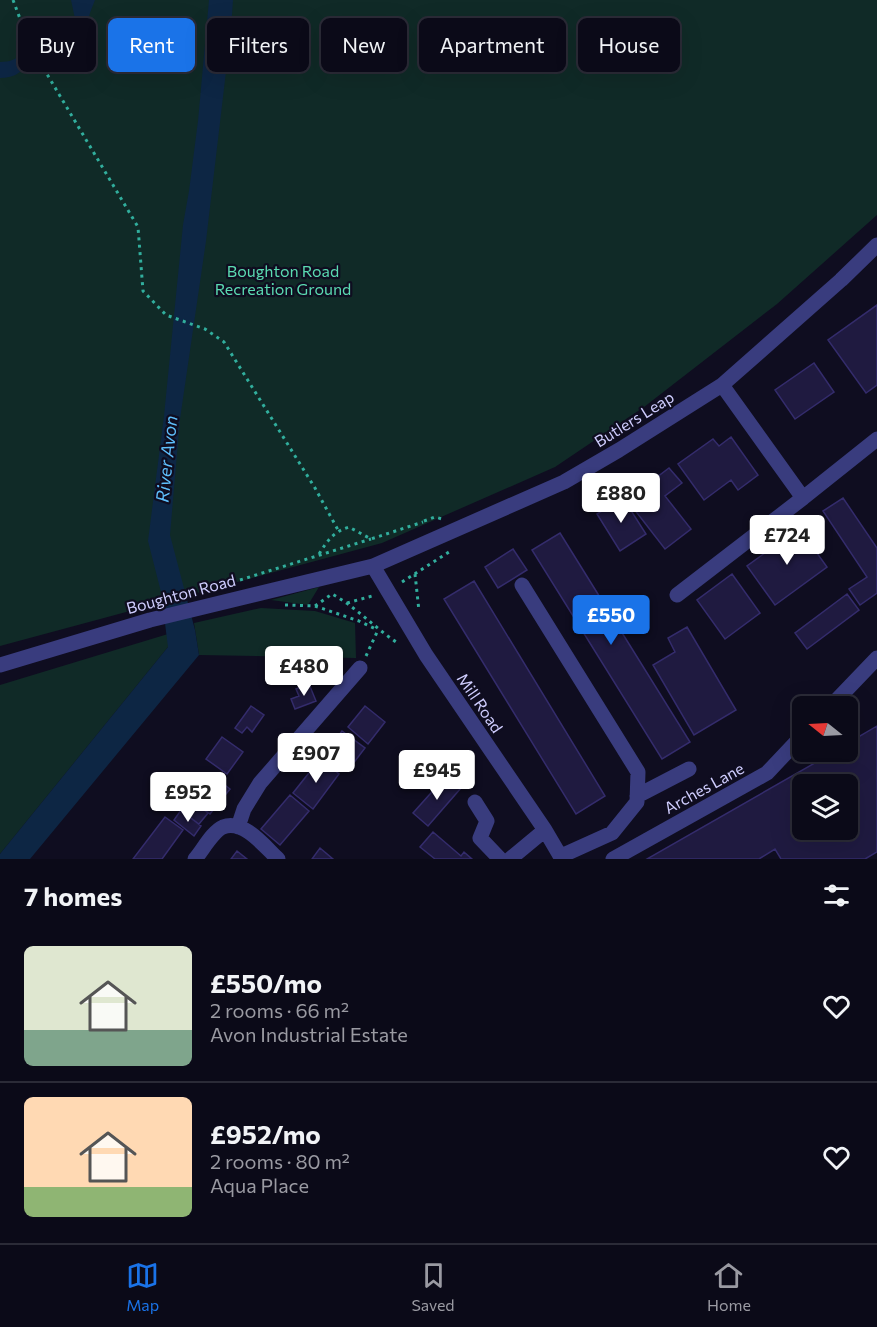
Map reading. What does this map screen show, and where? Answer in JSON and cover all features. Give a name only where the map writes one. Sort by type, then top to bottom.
[{"type":"street","name":"Butlers Leap","points":[[373,566],[564,482],[620,450],[722,385],[841,280],[877,245]]},
{"type":"street","points":[[722,385],[803,498]]},
{"type":"street","points":[[677,595],[877,439]]},
{"type":"street","name":"Boughton Road","points":[[0,665],[195,608],[373,566]]},
{"type":"street","name":"Mill Road","points":[[373,566],[426,655],[562,858]]},
{"type":"street","points":[[522,585],[638,772],[637,802],[612,832],[562,858]]},
{"type":"street","points":[[841,696],[877,658]]},
{"type":"street","points":[[238,827],[244,809],[260,783],[360,668]]},
{"type":"street","name":"Arches Lane","points":[[613,859],[767,773],[792,747]]},
{"type":"street","points":[[637,796],[689,769]]},
{"type":"street","points":[[474,802],[487,821],[480,838],[500,859]]},
{"type":"street","points":[[195,859],[222,828],[238,827],[247,831],[278,859]]},
{"type":"street","points":[[510,859],[545,830]]},
{"type":"path","points":[[13,0],[38,59],[138,227],[143,291],[166,315],[206,329],[224,342],[315,488],[338,530]]},
{"type":"path","points":[[231,583],[371,540],[424,521],[432,540]]},
{"type":"path","points":[[318,555],[332,534],[338,530],[349,527],[371,540]]},
{"type":"path","points":[[420,613],[415,574],[440,558]]},
{"type":"path","points":[[315,606],[332,594],[347,603],[378,630]]},
{"type":"path","points":[[282,605],[315,606],[359,621],[404,647]]},
{"type":"path","points":[[360,668],[378,630]]},
{"type":"green space","name":"Boughton Road Recreation Ground","points":[[0,0],[877,0],[877,215],[777,304],[644,407],[555,467],[382,543],[0,646]]},
{"type":"green space","points":[[319,587],[308,605],[271,600]]},
{"type":"green space","points":[[261,608],[315,611],[355,623],[356,658],[199,655],[194,623]]},
{"type":"green space","points":[[168,634],[168,647],[0,854],[0,685]]},
{"type":"water","points":[[71,0],[95,0],[89,18],[75,18]]},
{"type":"water","points":[[209,0],[233,0],[232,18],[207,18]]},
{"type":"water","name":"River Avon","points":[[207,22],[207,72],[226,72],[206,241],[180,419],[170,535],[195,630],[199,655],[30,859],[0,859],[0,854],[168,647],[161,592],[148,541],[164,416],[183,225],[198,121]]},
{"type":"water","points":[[17,58],[18,72],[20,72],[0,78],[0,62]]},
{"type":"building","points":[[877,305],[877,385],[866,393],[828,340]]},
{"type":"building","points":[[814,363],[834,392],[795,419],[775,390]]},
{"type":"building","points":[[731,437],[758,475],[738,490],[731,480],[704,500],[678,464],[713,439],[719,446]]},
{"type":"building","points":[[669,468],[682,483],[665,496],[691,529],[665,549],[627,500]]},
{"type":"building","points":[[623,498],[646,534],[620,551],[597,514]]},
{"type":"building","points":[[843,498],[877,548],[877,593],[860,605],[849,589],[867,577],[823,511]]},
{"type":"building","points":[[799,528],[827,567],[775,605],[747,566]]},
{"type":"building","points":[[560,533],[690,742],[662,759],[532,550]]},
{"type":"building","points":[[513,549],[527,570],[498,588],[485,567]]},
{"type":"building","points":[[732,574],[760,613],[725,639],[697,600]]},
{"type":"building","points":[[474,581],[605,796],[576,814],[444,599]]},
{"type":"building","points":[[847,594],[859,610],[807,649],[795,633]]},
{"type":"building","points":[[687,627],[736,710],[694,735],[653,665],[675,652],[668,638]]},
{"type":"building","points":[[309,684],[316,701],[295,709],[291,699],[299,696],[296,689]]},
{"type":"building","points":[[251,706],[264,715],[252,732],[247,727],[242,733],[235,728]]},
{"type":"building","points":[[365,706],[385,722],[368,744],[348,727]]},
{"type":"building","points":[[877,726],[877,852],[865,859],[781,859],[775,849],[759,859],[647,859],[792,776],[792,840],[858,840],[858,774],[796,774],[817,762],[858,762],[858,737]]},
{"type":"building","points":[[342,731],[365,748],[349,769],[327,751]]},
{"type":"building","points":[[222,737],[243,752],[227,774],[206,759]]},
{"type":"building","points":[[320,759],[339,774],[313,809],[293,793]]},
{"type":"building","points":[[211,774],[230,789],[210,814],[185,795],[191,786],[197,791]]},
{"type":"building","points":[[447,775],[461,788],[428,826],[413,813]]},
{"type":"building","points":[[290,795],[309,811],[280,845],[261,829]]},
{"type":"building","points":[[191,800],[208,813],[199,824],[182,812]]},
{"type":"building","points":[[181,810],[201,826],[194,836],[174,820]]},
{"type":"building","points":[[165,817],[183,830],[162,859],[133,859]]},
{"type":"building","points":[[433,832],[461,856],[464,852],[472,859],[435,859],[420,847]]},
{"type":"building","points":[[320,848],[333,859],[312,859]]},
{"type":"building","points":[[237,851],[247,859],[231,859]]}]
